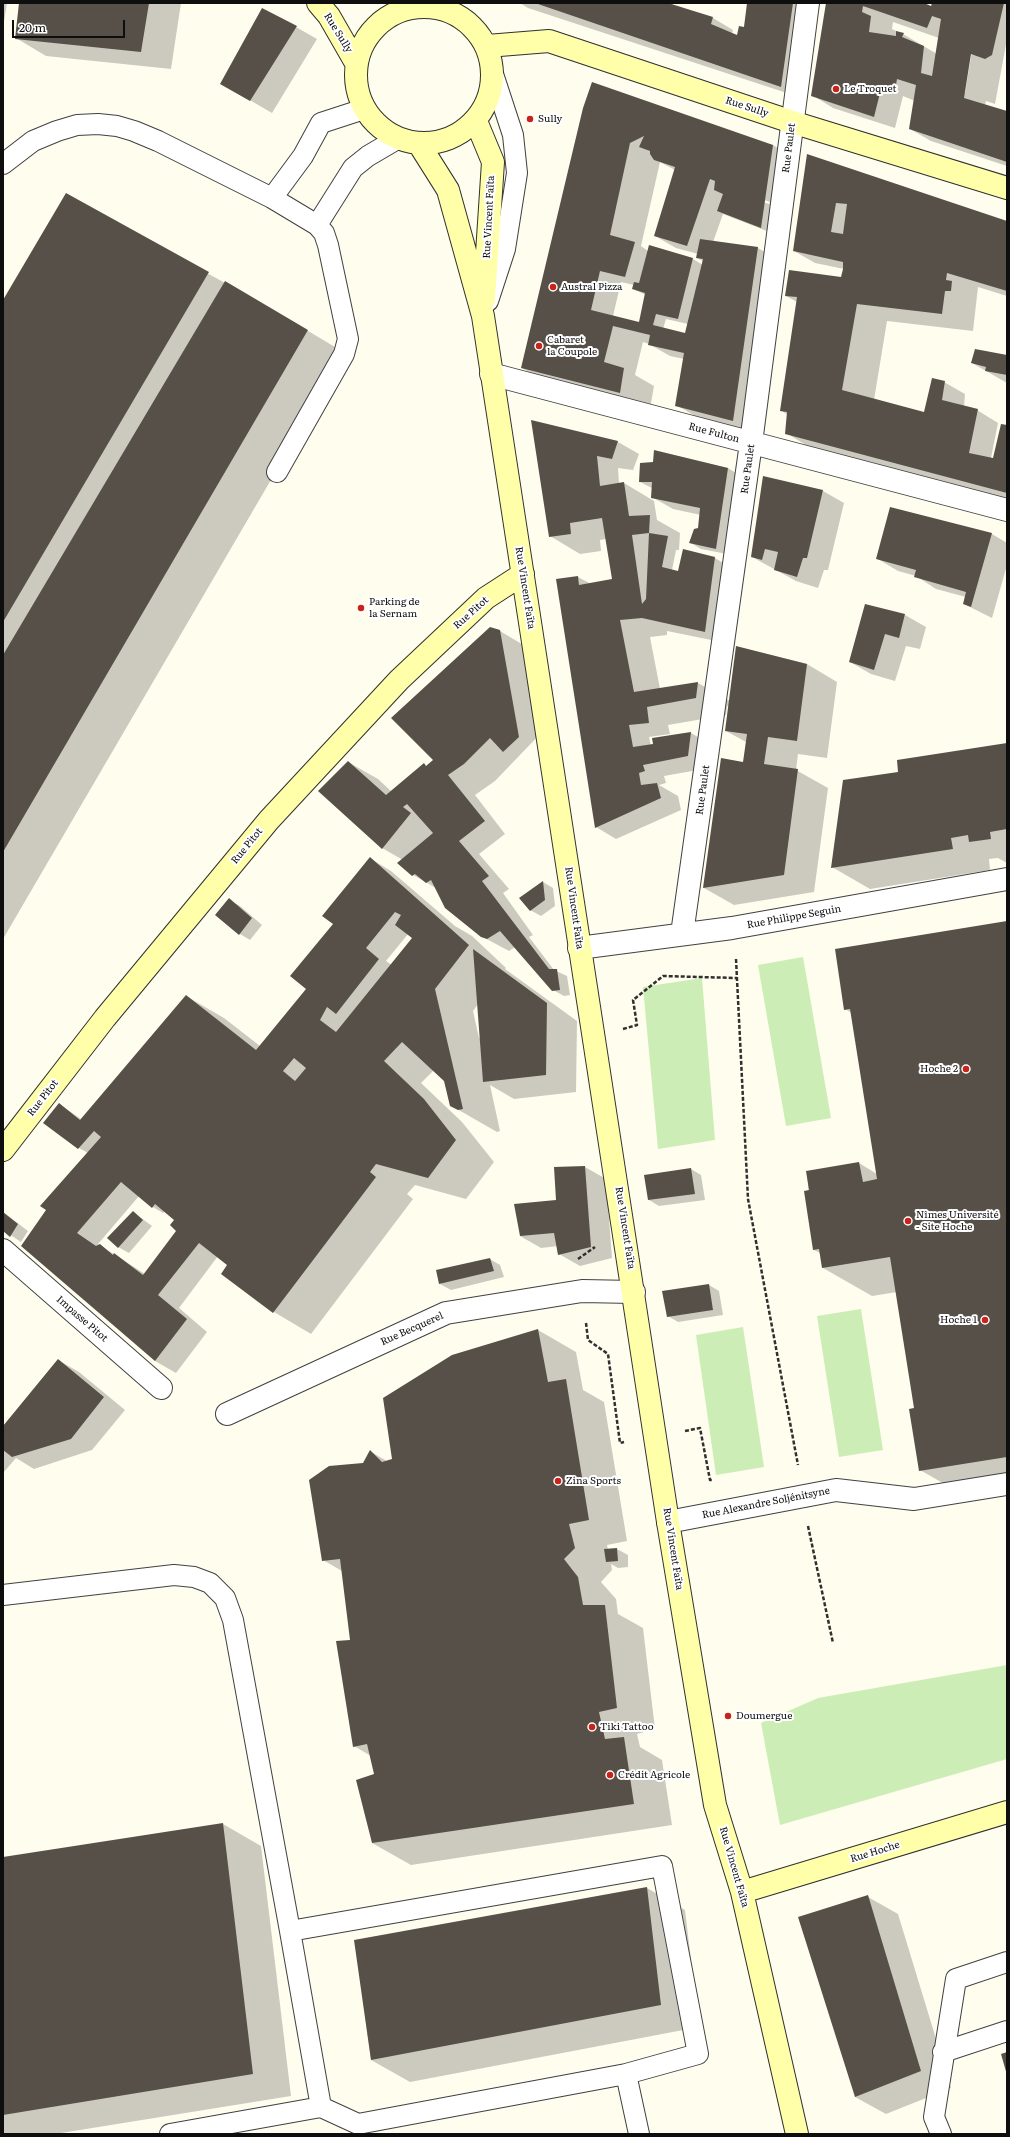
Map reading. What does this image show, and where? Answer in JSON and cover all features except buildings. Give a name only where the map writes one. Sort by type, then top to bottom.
[{"type":"main road","name":"Rue Sully","points":[[318,3],[329,16],[356,63]]},
{"type":"main road","points":[[396,6],[449,7],[477,31],[487,46],[493,74],[491,91],[485,107],[476,121],[460,134],[440,142],[419,144],[397,139],[378,127],[364,109],[358,95],[355,79],[356,63],[365,40],[396,6]]},
{"type":"main road","name":"Rue Sully","points":[[487,46],[549,41],[792,122],[1007,188]]},
{"type":"main road","name":"Rue Vincent Faïta","points":[[476,121],[493,162],[483,316]]},
{"type":"main road","name":"Rue Vincent Faïta","points":[[419,144],[448,190],[483,316],[579,948],[597,1049],[668,1522],[715,1805],[742,1892],[797,2134]]},
{"type":"main road","name":"Rue Pitot","points":[[3,1150],[105,1018],[269,820],[399,680],[486,598],[523,574]]},
{"type":"main road","name":"Rue Hoche","points":[[742,1892],[1007,1812]]},
{"type":"street","name":"Rue Paulet","points":[[682,934],[751,443],[808,3]]},
{"type":"street","name":"Rue Fulton","points":[[491,374],[1007,510]]},
{"type":"street","name":"Rue Philippe Seguin","points":[[579,948],[732,928],[1007,879]]},
{"type":"street","name":"Impasse Pitot","points":[[3,1250],[161,1388]]},
{"type":"street","name":"Rue Becquerel","points":[[228,1414],[446,1314],[582,1291],[634,1292]]},
{"type":"street","name":"Rue Alexandre Soljénitsyne","points":[[668,1522],[836,1490],[914,1500],[1007,1484]]},
{"type":"lane","points":[[483,316],[505,249],[517,173],[513,135],[493,74]]},
{"type":"lane","points":[[272,198],[303,156],[321,124],[364,109]]},
{"type":"lane","points":[[3,164],[33,141],[77,125],[98,124],[134,131],[272,198],[317,225],[324,233],[328,245],[348,339],[344,354],[276,472]]},
{"type":"lane","points":[[317,225],[353,168],[368,156],[397,139]]},
{"type":"lane","points":[[3,1595],[174,1575],[194,1577],[210,1583],[225,1598],[233,1620],[321,2107]]},
{"type":"lane","points":[[170,2134],[321,2107],[358,2124],[626,2074],[698,2054],[662,1866],[290,1931]]},
{"type":"lane","points":[[941,2134],[934,2117],[943,2052],[956,1979],[1007,1962]]},
{"type":"lane","points":[[943,2052],[1007,2031]]},
{"type":"lane","points":[[626,2074],[639,2134]]},
{"type":"path","points":[[732,928],[748,1199],[799,1472]]},
{"type":"path","points":[[616,1031],[637,1025],[634,1000],[663,976],[736,978]]},
{"type":"path","points":[[585,1318],[588,1340],[608,1354],[620,1443],[626,1442]]},
{"type":"path","points":[[682,1431],[700,1428],[710,1480],[717,1479]]},
{"type":"path","points":[[791,1467],[799,1466]]},
{"type":"path","points":[[806,1518],[833,1643]]},
{"type":"green space","points":[[803,957],[831,1118],[786,1126],[758,965]]},
{"type":"green space","points":[[702,978],[715,1140],[658,1149],[643,987]]},
{"type":"green space","points":[[861,1309],[883,1450],[839,1457],[817,1316]]},
{"type":"green space","points":[[743,1327],[764,1467],[716,1475],[696,1335]]},
{"type":"green space","points":[[1007,1665],[1007,1759],[780,1825],[761,1723],[818,1698]]},
{"type":"place","name":"Le Troquet","points":[[836,89]]},
{"type":"place","name":"Sully","points":[[530,119]]},
{"type":"place","name":"Austral Pizza","points":[[553,287]]},
{"type":"place","name":"Cabaret la Coupole","points":[[539,346]]},
{"type":"place","name":"Parking de la Sernam","points":[[361,608]]},
{"type":"place","name":"Hoche 2","points":[[966,1069]]},
{"type":"place","name":"Nîmes Université - Site Hoche","points":[[908,1221]]},
{"type":"place","name":"Hoche 1","points":[[985,1320]]},
{"type":"place","name":"Zina Sports","points":[[558,1481]]},
{"type":"place","name":"Doumergue","points":[[728,1716]]},
{"type":"place","name":"Tiki Tattoo","points":[[592,1727]]},
{"type":"place","name":"Crédit Agricole","points":[[610,1775]]}]
